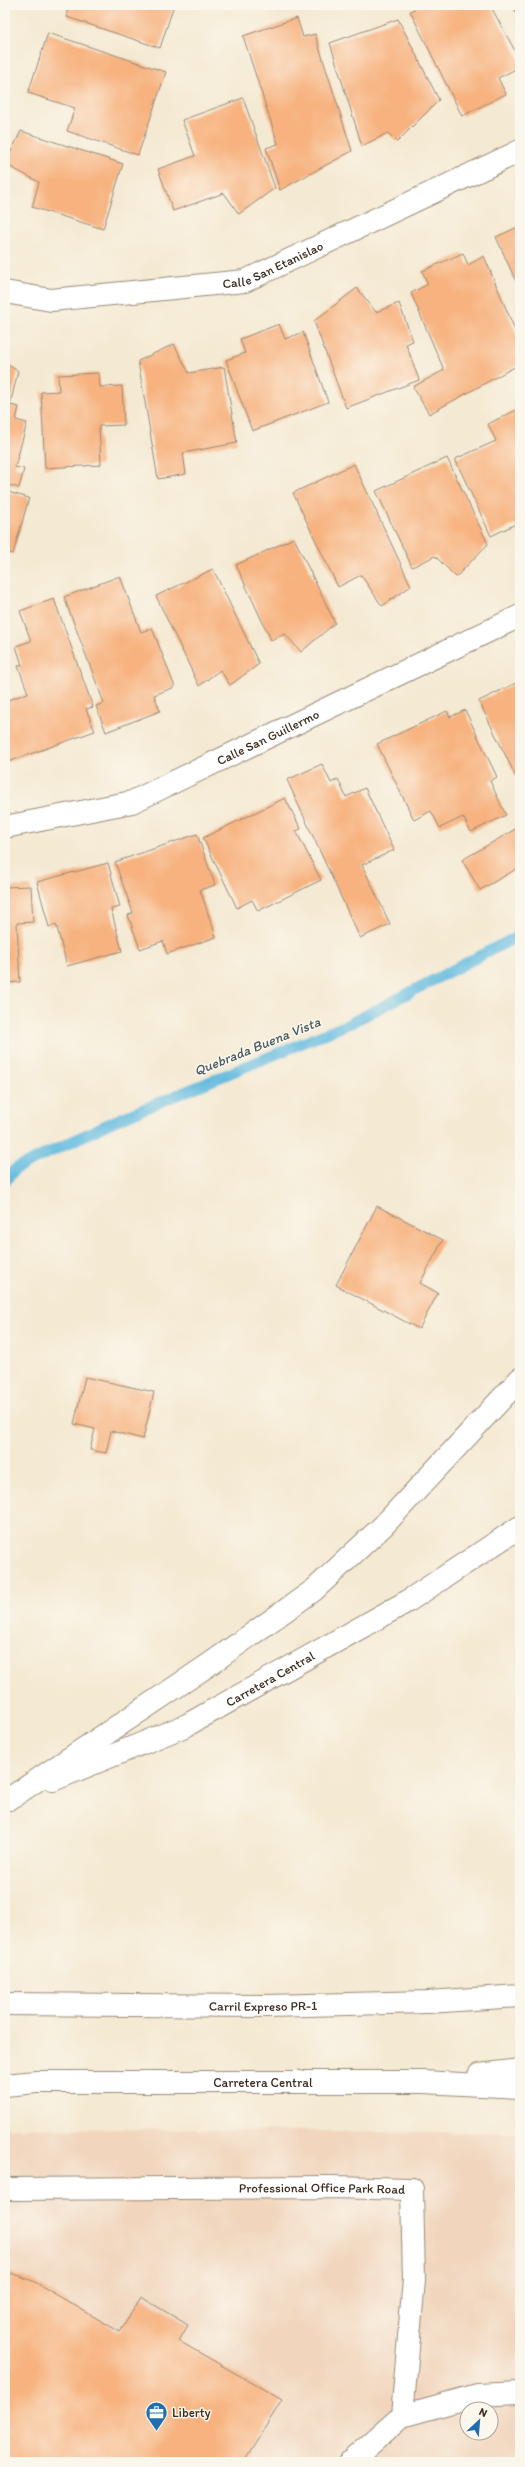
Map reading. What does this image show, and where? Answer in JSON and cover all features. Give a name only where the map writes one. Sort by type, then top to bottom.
[{"type":"main road","name":"Calle San Etanislao","points":[[5,292],[51,300],[245,281],[520,151]]},
{"type":"main road","name":"Calle San Guillermo","points":[[5,827],[132,802],[520,616]]},
{"type":"main road","points":[[7,1799],[207,1666],[314,1590],[383,1526],[520,1379]]},
{"type":"main road","name":"Carretera Central","points":[[7,1799],[187,1724],[408,1601],[520,1527]]},
{"type":"main road","name":"Carril Expreso PR-1","points":[[5,2004],[267,2006],[428,2002],[520,1996]]},
{"type":"main road","points":[[423,2082],[520,2070]]},
{"type":"main road","name":"Carretera Central","points":[[5,2085],[36,2082],[423,2082],[520,2087]]},
{"type":"main road","name":"Professional Office Park Road","points":[[5,2189],[332,2187],[412,2189],[414,2280],[402,2416]]},
{"type":"main road","points":[[350,2462],[402,2416],[477,2395],[520,2393]]},
{"type":"shaded area","points":[[5,2128],[520,2133],[520,2462],[5,2462]]},
{"type":"building","points":[[67,5],[174,5],[160,48],[67,17]]},
{"type":"building","points":[[423,5],[490,5],[520,60],[520,67],[498,78],[506,94],[462,116],[410,11]]},
{"type":"building","points":[[513,5],[520,5],[520,14],[518,10],[516,12]]},
{"type":"building","points":[[297,18],[303,37],[315,34],[352,151],[280,190],[266,148],[278,144],[243,36]]},
{"type":"building","points":[[398,19],[439,100],[397,142],[388,133],[362,146],[330,43]]},
{"type":"building","points":[[48,33],[166,72],[138,155],[67,131],[75,108],[28,93]]},
{"type":"building","points":[[243,98],[275,188],[239,214],[224,193],[173,211],[158,169],[195,156],[182,120]]},
{"type":"building","points":[[21,131],[123,164],[103,229],[32,207],[39,182],[5,164]]},
{"type":"building","points":[[520,226],[520,290],[496,237]]},
{"type":"building","points":[[463,253],[468,265],[484,256],[520,342],[520,364],[429,414],[413,387],[444,370],[411,293],[428,284],[422,271]]},
{"type":"building","points":[[357,288],[376,312],[399,303],[413,341],[406,344],[419,380],[346,408],[314,321]]},
{"type":"building","points":[[279,324],[285,339],[303,332],[328,402],[252,431],[226,360],[245,353],[240,339]]},
{"type":"building","points":[[174,344],[189,373],[224,367],[237,443],[183,453],[186,474],[158,479],[138,361]]},
{"type":"building","points":[[5,363],[18,371],[10,405],[19,407],[16,420],[27,423],[15,467],[24,469],[19,488],[5,484]]},
{"type":"building","points":[[99,373],[100,387],[122,386],[124,425],[99,426],[101,465],[45,468],[41,392],[59,391],[58,375]]},
{"type":"building","points":[[516,410],[520,418],[520,522],[491,536],[455,459],[496,441],[488,424]]},
{"type":"building","points":[[447,458],[488,544],[456,577],[435,556],[412,567],[376,491]]},
{"type":"building","points":[[354,464],[411,586],[382,606],[361,575],[338,587],[293,493]]},
{"type":"building","points":[[5,491],[29,498],[13,554],[5,552]]},
{"type":"building","points":[[294,538],[335,623],[301,652],[285,634],[271,640],[236,565]]},
{"type":"building","points":[[213,569],[259,664],[230,685],[220,670],[199,686],[156,596]]},
{"type":"building","points":[[120,576],[141,632],[152,628],[175,687],[154,695],[160,711],[106,732],[96,706],[104,703],[64,597]]},
{"type":"building","points":[[54,599],[93,707],[86,709],[95,731],[5,763],[5,701],[28,693],[18,666],[22,665],[16,646],[31,641],[20,611]]},
{"type":"building","points":[[520,681],[520,780],[518,781],[479,701]]},
{"type":"building","points":[[465,710],[497,777],[490,781],[506,815],[471,832],[463,817],[440,828],[431,811],[414,820],[377,744],[447,711],[450,717]]},
{"type":"building","points":[[322,764],[331,783],[338,779],[346,797],[365,788],[394,850],[362,865],[390,924],[360,938],[287,780]]},
{"type":"building","points":[[285,798],[301,829],[296,831],[321,880],[258,911],[252,900],[237,908],[203,838]]},
{"type":"building","points":[[519,827],[520,867],[480,890],[462,860]]},
{"type":"building","points":[[197,834],[215,885],[200,890],[216,937],[167,954],[163,941],[140,949],[128,915],[133,913],[115,862]]},
{"type":"building","points":[[108,863],[120,907],[111,909],[122,951],[67,966],[56,924],[49,927],[37,882]]},
{"type":"building","points":[[31,886],[33,922],[17,923],[20,982],[5,983],[5,887]]},
{"type":"building","points":[[377,1206],[443,1240],[420,1283],[438,1293],[419,1329],[336,1285]]},
{"type":"building","points":[[85,1377],[154,1392],[143,1439],[111,1431],[106,1453],[90,1450],[95,1429],[74,1424]]},
{"type":"building","points":[[5,2271],[33,2281],[120,2332],[141,2297],[188,2325],[179,2341],[282,2400],[244,2462],[5,2462]]},
{"type":"waterway","name":"Quebrada Buena Vista","points":[[5,1182],[15,1169],[112,1122],[351,1023],[520,935]]},
{"type":"place","name":"Liberty","points":[[157,2432]]}]
